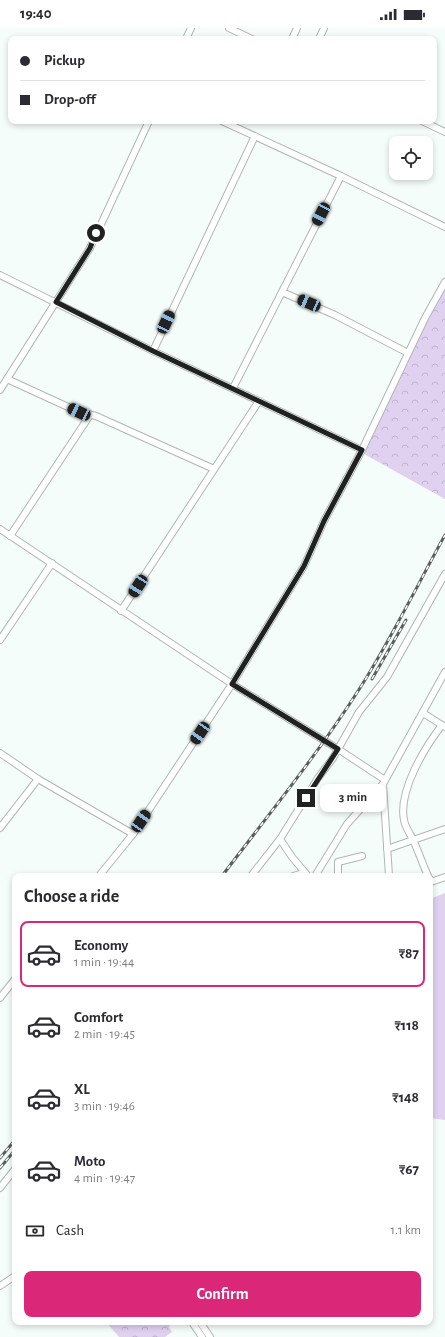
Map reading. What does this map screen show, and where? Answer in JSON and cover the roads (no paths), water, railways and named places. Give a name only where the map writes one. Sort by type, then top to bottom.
[{"type":"street","points":[[229,28],[246,36]]},
{"type":"street","points":[[0,390],[90,248],[148,124]]},
{"type":"street","points":[[229,124],[341,176],[445,227]]},
{"type":"street","points":[[428,124],[445,132]]},
{"type":"street","points":[[153,351],[255,136]]},
{"type":"street","points":[[233,388],[341,176]]},
{"type":"street","points":[[0,275],[153,351],[362,450]]},
{"type":"street","points":[[101,873],[133,834],[232,684],[304,566],[324,521],[362,450],[425,318],[445,282]]},
{"type":"street","points":[[282,292],[335,315],[408,353]]},
{"type":"street","points":[[6,379],[214,469]]},
{"type":"street","points":[[120,611],[259,400]]},
{"type":"street","points":[[10,536],[90,415]]},
{"type":"street","points":[[0,529],[52,563],[120,611],[232,684],[338,749],[384,782]]},
{"type":"street","points":[[0,640],[52,563]]},
{"type":"street","points":[[253,873],[280,839],[338,749],[359,712],[387,677],[401,655],[445,574]]},
{"type":"street","points":[[317,873],[347,824],[384,782],[445,672]]},
{"type":"street","points":[[422,713],[444,726],[431,740],[406,790],[402,806],[404,821],[427,873]]},
{"type":"street","points":[[0,754],[38,779],[133,834]]},
{"type":"street","points":[[0,828],[38,779]]},
{"type":"street","points":[[384,782],[389,873]]},
{"type":"street","points":[[387,850],[445,829]]},
{"type":"street","points":[[280,839],[305,873]]},
{"type":"street","points":[[328,857],[338,862],[362,856]]},
{"type":"street","points":[[338,862],[338,873]]},
{"type":"street","points":[[433,881],[445,877]]},
{"type":"street","points":[[0,998],[12,983]]},
{"type":"street","points":[[0,1188],[12,1173]]},
{"type":"street","points":[[0,1286],[12,1278]]},
{"type":"street","points":[[194,1325],[202,1337]]},
{"type":"street","points":[[202,1325],[210,1337]]},
{"type":"railway","points":[[224,873],[310,760],[360,688],[393,632],[445,535]]},
{"type":"railway","points":[[372,679],[406,620]]},
{"type":"railway","points":[[0,1158],[12,1144]]},
{"type":"railway","points":[[0,1168],[12,1154]]}]
